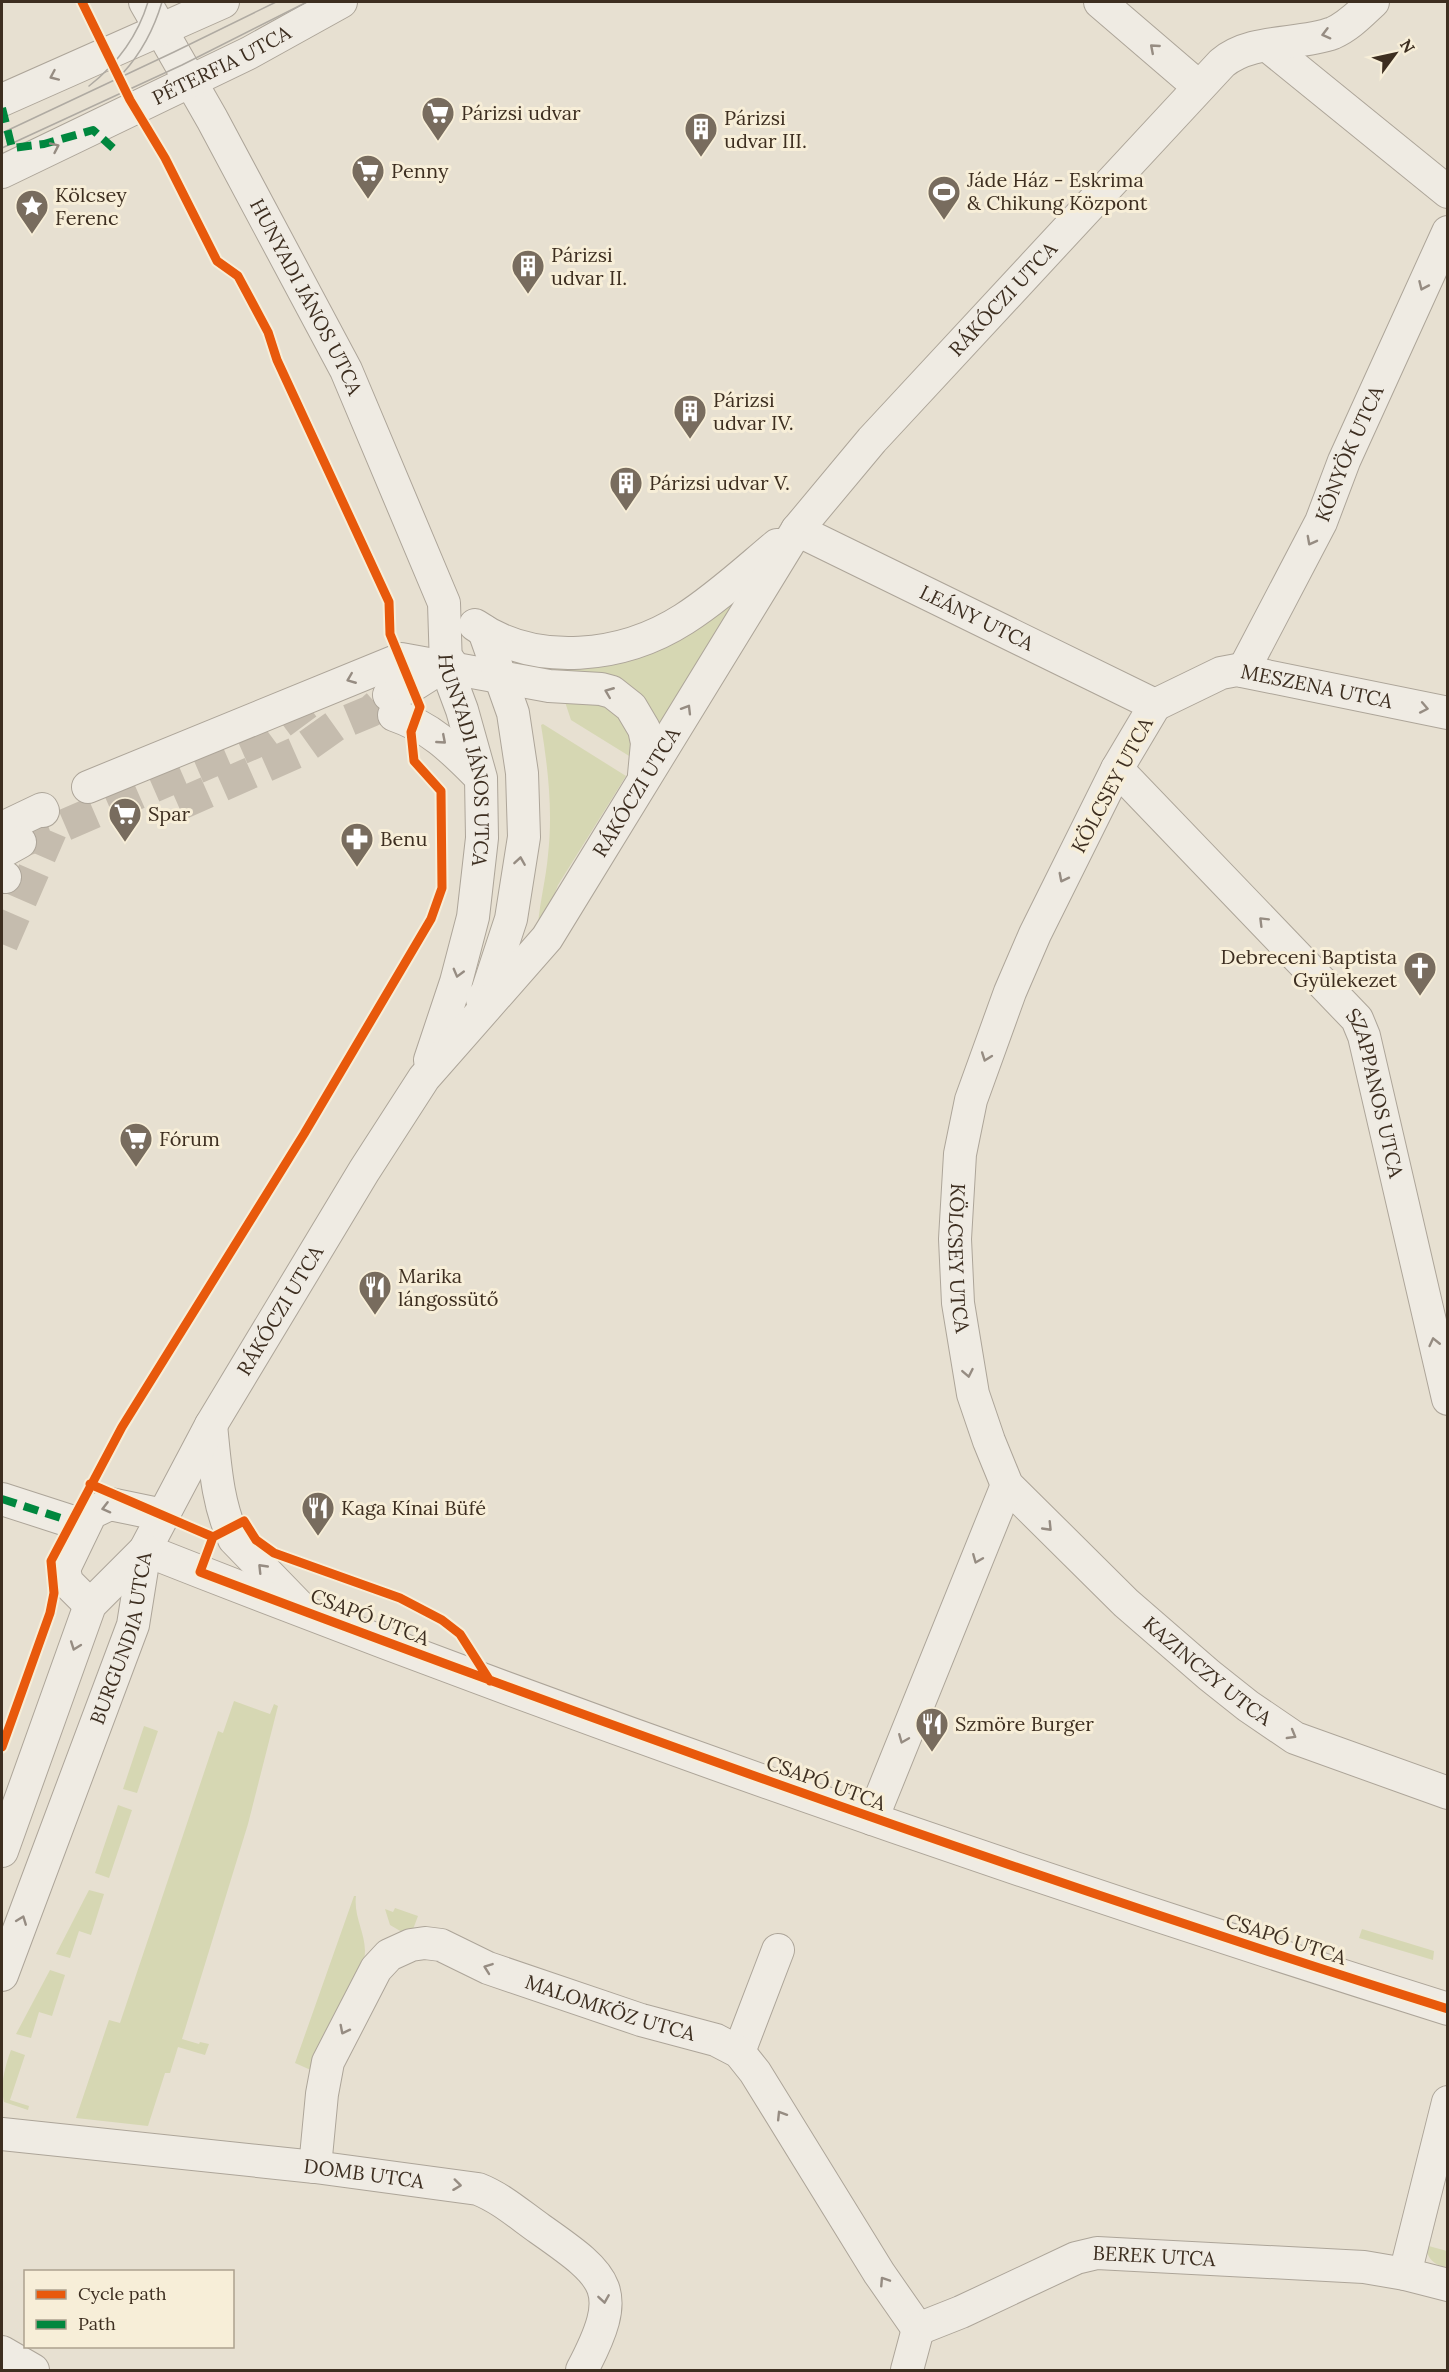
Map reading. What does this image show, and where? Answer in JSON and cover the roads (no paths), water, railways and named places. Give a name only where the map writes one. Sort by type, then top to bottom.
[{"type":"street","name":"HUNYADI JÁNOS UTCA","points":[[145,2],[191,82],[346,370],[444,603],[446,667],[462,710],[481,778],[482,838],[473,917]]},
{"type":"street","points":[[2,100],[223,2]]},
{"type":"street","name":"PÉTERFIA UTCA","points":[[2,172],[249,53],[341,2]]},
{"type":"street","points":[[1100,2],[1199,87]]},
{"type":"street","name":"RÁKÓCZI UTCA","points":[[145,1550],[211,1425],[364,1171],[424,1078],[547,938],[644,776],[797,530],[872,440],[1222,63],[1233,55],[1334,32],[1348,24],[1373,2]]},
{"type":"street","points":[[1268,46],[1448,192]]},
{"type":"street","name":"KÖNYÖK UTCA","points":[[1243,671],[1321,522],[1344,461],[1448,232]]},
{"type":"street","name":"RÁKÓCZI UTCA","points":[[484,631],[512,645],[559,653],[611,648],[649,637],[668,629],[698,609],[797,530]]},
{"type":"street","name":"LEÁNY UTCA","points":[[797,530],[1155,705]]},
{"type":"street","points":[[444,603],[484,631],[501,677]]},
{"type":"street","points":[[481,778],[433,732],[392,705],[412,686],[446,667],[484,631]]},
{"type":"street","points":[[88,787],[254,722],[401,659],[549,686],[601,688],[621,698],[639,718],[647,743],[644,776]]},
{"type":"street","name":"MESZENA UTCA","points":[[1155,705],[1232,670],[1448,713]]},
{"type":"street","name":"RÁKÓCZI UTCA","points":[[456,1040],[487,992],[511,919],[524,837],[522,773],[513,713],[501,677]]},
{"type":"street","name":"KÖLCSEY UTCA","points":[[1007,1485],[988,1440],[973,1394],[962,1333],[955,1239],[961,1145],[971,1100],[1022,962],[1117,769],[1155,705]]},
{"type":"street","name":"SZAPPANOS UTCA","points":[[1117,769],[1357,1019],[1364,1036],[1448,1399]]},
{"type":"street","points":[[6,855],[42,809],[43,811]]},
{"type":"street","name":"RÁKÓCZI UTCA","points":[[424,1078],[456,982],[473,917]]},
{"type":"street","points":[[211,1425],[219,1493],[234,1539],[303,1611]]},
{"type":"street","points":[[872,1819],[1007,1485]]},
{"type":"street","name":"KAZINCZY UTCA","points":[[1007,1485],[1062,1542],[1135,1611],[1209,1675],[1268,1720],[1295,1738],[1448,1793]]},
{"type":"street","points":[[2,1499],[70,1521]]},
{"type":"street","points":[[90,1605],[67,1582],[64,1569],[91,1513],[111,1504],[163,1515]]},
{"type":"street","name":"CSAPÓ UTCA","points":[[145,1550],[490,1681],[872,1819],[1275,1955],[1448,2009]]},
{"type":"street","name":"BURGUNDIA UTCA","points":[[2,1851],[90,1605],[145,1550]]},
{"type":"street","name":"BURGUNDIA UTCA","points":[[2,1975],[133,1625],[145,1550]]},
{"type":"street","name":"MALOMKÖZ UTCA","points":[[315,2168],[323,2080],[328,2062],[380,1963],[394,1951],[411,1945],[425,1942],[441,1945],[480,1966],[641,2020],[722,2042],[739,2052],[755,2072],[883,2280],[918,2329]]},
{"type":"street","points":[[739,2052],[778,1950]]},
{"type":"street","points":[[1405,2274],[1447,2108]]},
{"type":"street","name":"DOMB UTCA","points":[[2,2134],[474,2187],[488,2193],[576,2254],[598,2278],[606,2305],[602,2330],[582,2370]]},
{"type":"street","name":"BEREK UTCA","points":[[918,2329],[961,2312],[1076,2258],[1097,2253],[1351,2266],[1405,2274],[1448,2285]]},
{"type":"street","points":[[907,2370],[918,2329]]},
{"type":"street","points":[[2,2352],[33,2370]]},
{"type":"tunnel","points":[[178,805],[300,751],[335,726],[371,711],[389,695]]},
{"type":"tunnel","points":[[20,842],[51,831],[254,743],[309,702]]},
{"type":"tunnel","points":[[2,944],[51,831]]},
{"type":"tram line","points":[[89,86],[109,68],[125,48],[148,2]]},
{"type":"tram line","points":[[123,73],[147,39],[162,2]]},
{"type":"tram line","points":[[2,133],[276,2]]},
{"type":"tram line","points":[[2,148],[182,65],[307,2]]},
{"type":"place","name":"Párizsi udvar","points":[[438,142]]},
{"type":"place","name":"Párizsi udvar III.","points":[[701,158]]},
{"type":"place","name":"Penny","points":[[368,200]]},
{"type":"place","name":"Jáde Ház - Eskrima & Chikung Központ","points":[[944,221]]},
{"type":"place","name":"Kölcsey Ferenc","points":[[32,235]]},
{"type":"place","name":"Párizsi udvar II.","points":[[528,295]]},
{"type":"place","name":"Párizsi udvar IV.","points":[[690,440]]},
{"type":"place","name":"Párizsi udvar V.","points":[[626,512]]},
{"type":"place","name":"Spar","points":[[125,843]]},
{"type":"place","name":"Benu","points":[[357,868]]},
{"type":"place","name":"Debreceni Baptista Gyülekezet","points":[[1420,997]]},
{"type":"place","name":"Fórum","points":[[136,1168]]},
{"type":"place","name":"Marika lángossütő","points":[[375,1316]]},
{"type":"place","name":"Kaga Kínai Büfé","points":[[318,1537]]},
{"type":"place","name":"Szmöre Burger","points":[[932,1753]]}]
